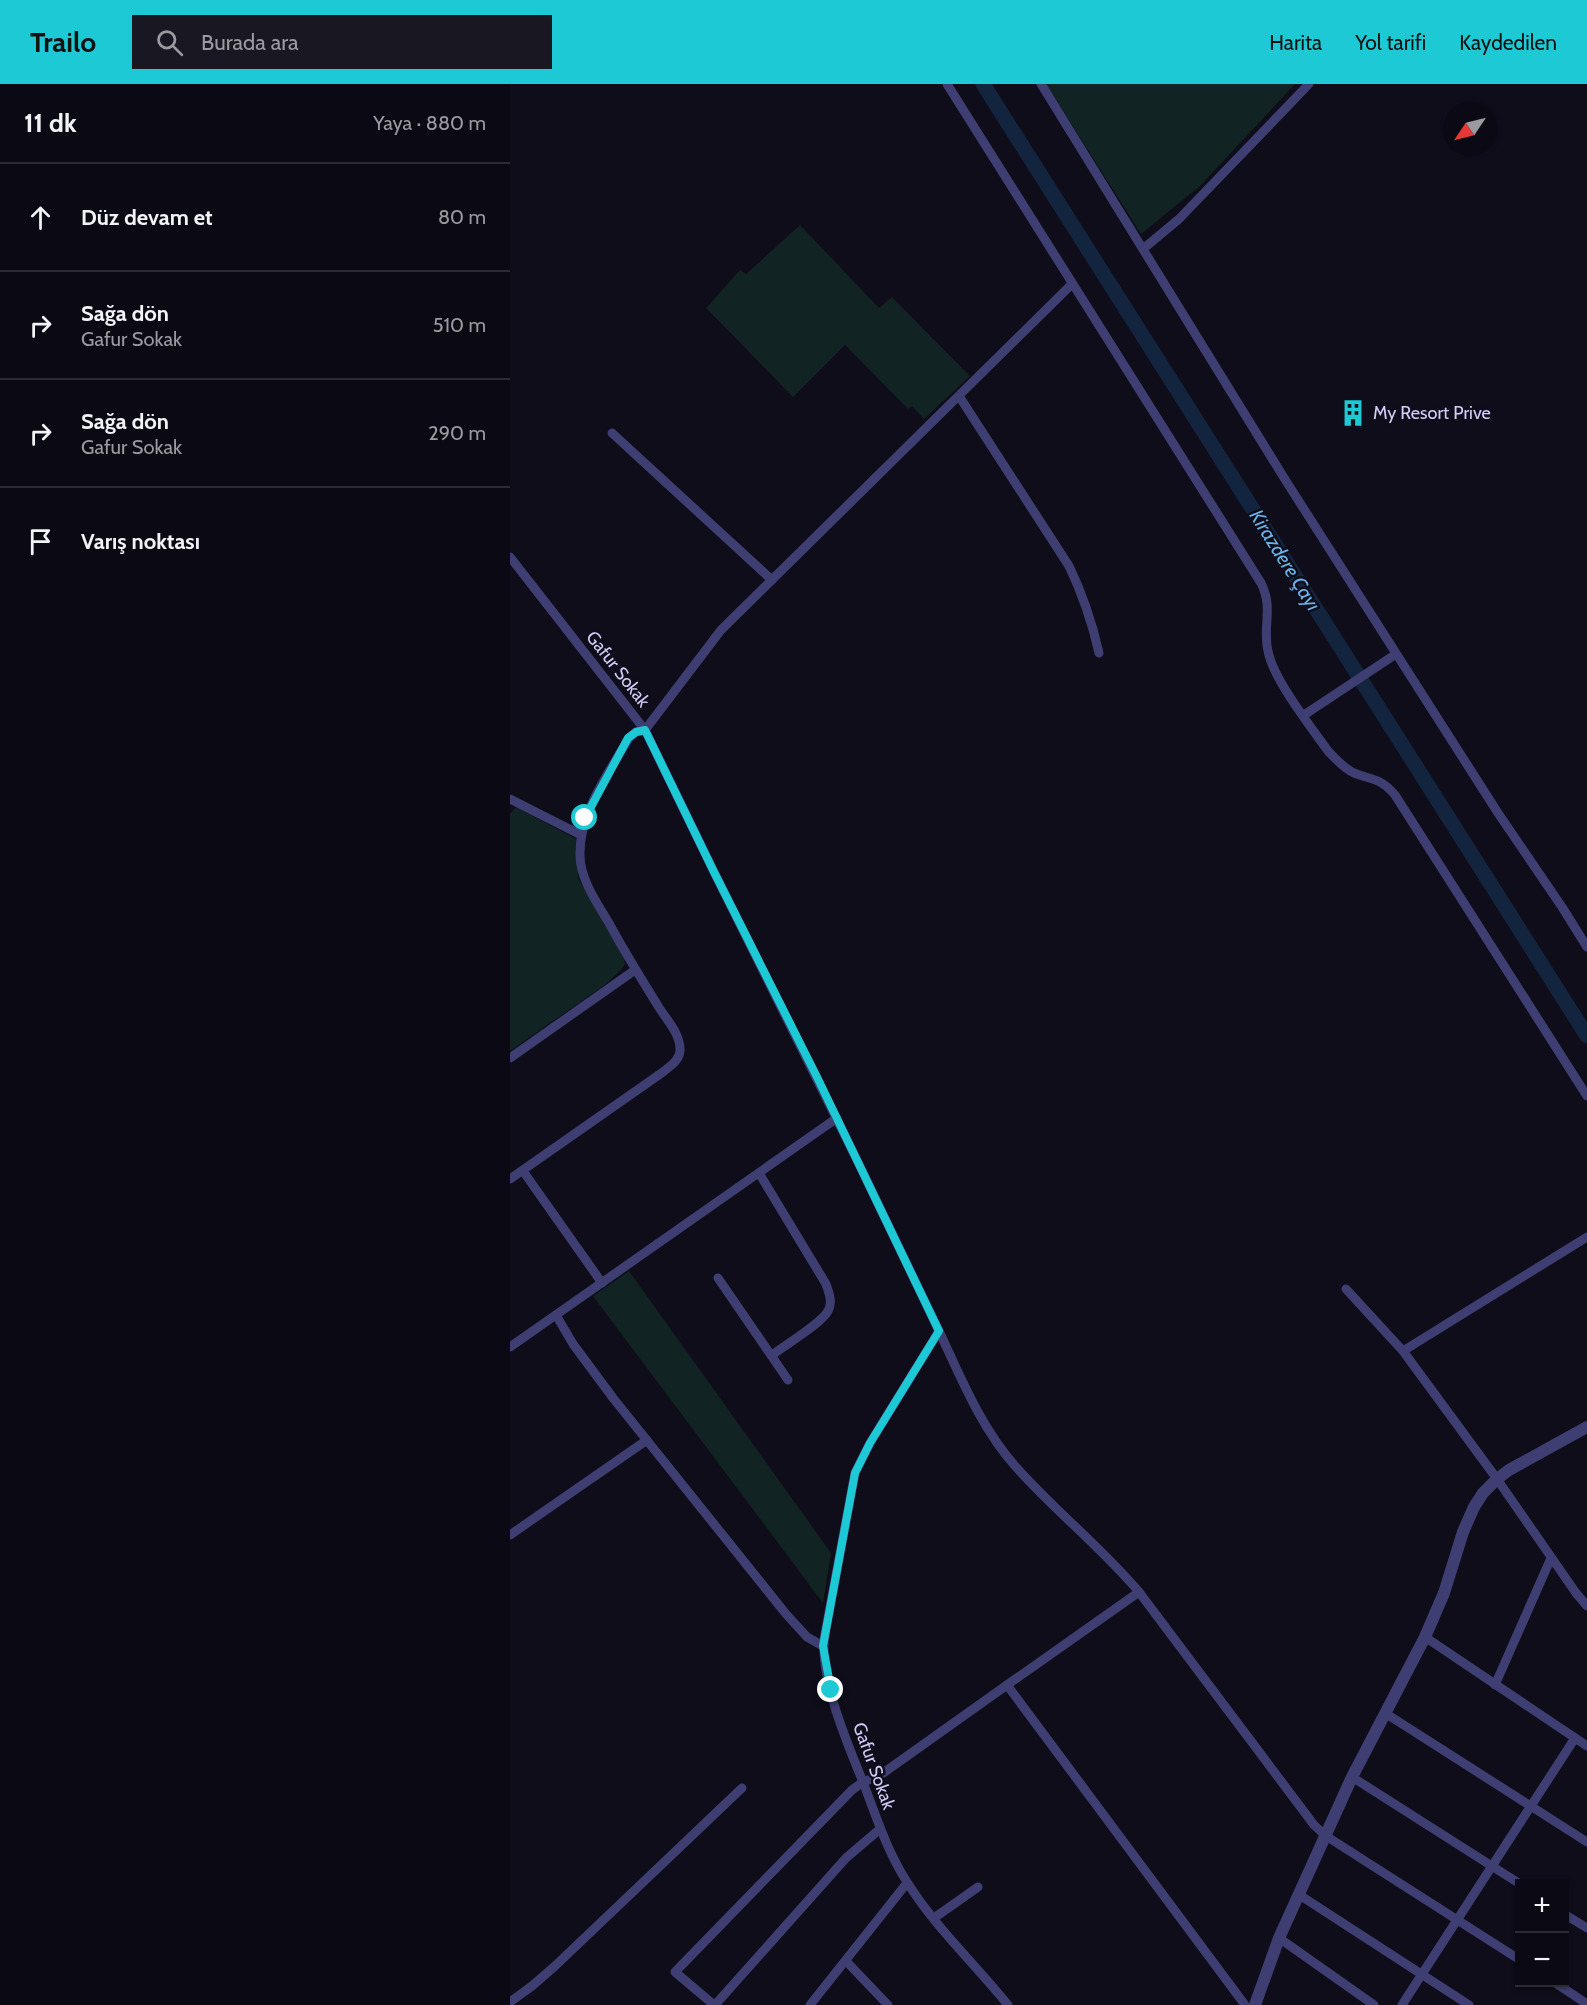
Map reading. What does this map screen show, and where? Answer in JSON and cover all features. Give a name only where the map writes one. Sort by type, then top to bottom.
[{"type":"street","points":[[947,84],[1261,583],[1267,594],[1268,653],[1281,681],[1307,712],[1337,761],[1353,773],[1382,782],[1395,795],[1587,1096]]},
{"type":"street","points":[[1041,84],[1178,309],[1396,654],[1587,947]]},
{"type":"street","points":[[1143,249],[1179,219],[1309,84]]},
{"type":"street","points":[[510,1179],[663,1072],[677,1059],[680,1050],[678,1038],[635,970],[587,881],[580,862],[581,835],[585,818],[628,738],[636,732],[645,730],[721,630],[1072,284]]},
{"type":"street","points":[[959,396],[1069,566],[1093,624],[1099,653]]},
{"type":"street","points":[[612,433],[772,580]]},
{"type":"street","name":"Gafur Sokak","points":[[510,557],[645,730],[939,1331],[870,1443],[855,1473],[823,1646],[831,1690],[850,1749],[880,1829],[907,1883],[1008,2005]]},
{"type":"street","points":[[1307,712],[1396,654]]},
{"type":"street","points":[[510,799],[581,835]]},
{"type":"street","points":[[510,1058],[635,970]]},
{"type":"street","points":[[510,1347],[837,1119]]},
{"type":"street","points":[[523,1171],[602,1283]]},
{"type":"street","points":[[759,1173],[826,1284],[831,1299],[828,1311],[820,1320],[772,1355]]},
{"type":"street","points":[[1403,1351],[1587,1237]]},
{"type":"street","points":[[718,1278],[788,1380]]},
{"type":"street","points":[[1346,1289],[1403,1351],[1587,1606]]},
{"type":"street","points":[[556,1315],[573,1344],[647,1440],[798,1628],[823,1646]]},
{"type":"street","points":[[939,1331],[978,1411],[1015,1466],[1117,1566],[1139,1592],[1314,1826],[1326,1836],[1515,1957]]},
{"type":"street","points":[[1255,2005],[1279,1938],[1352,1777],[1425,1637],[1444,1593],[1468,1519],[1483,1493],[1497,1479],[1530,1457],[1587,1427]]},
{"type":"street","points":[[510,1535],[647,1440]]},
{"type":"street","points":[[1495,1684],[1551,1558]]},
{"type":"street","points":[[880,1829],[846,1858],[715,2005],[675,1972],[840,1800],[863,1782],[879,1776],[1139,1592]]},
{"type":"street","points":[[1425,1637],[1587,1746]]},
{"type":"street","points":[[1007,1685],[1245,2005]]},
{"type":"street","points":[[1385,1713],[1587,1842]]},
{"type":"street","points":[[1402,2005],[1575,1738]]},
{"type":"street","points":[[1352,1777],[1515,1881]]},
{"type":"street","points":[[510,2004],[555,1966],[742,1788]]},
{"type":"street","points":[[810,2005],[907,1883]]},
{"type":"street","points":[[934,1918],[978,1887]]},
{"type":"street","points":[[1298,1894],[1469,2005]]},
{"type":"street","points":[[1569,1917],[1587,1928]]},
{"type":"street","points":[[1279,1938],[1374,2005]]},
{"type":"street","points":[[846,1961],[888,2005]]},
{"type":"street","points":[[1560,1987],[1587,2004]]},
{"type":"shaded area","points":[[1046,84],[1295,84],[1200,186],[1141,234]]},
{"type":"shaded area","points":[[800,225],[879,308],[892,297],[970,376],[924,419],[912,406],[908,409],[845,345],[793,397],[706,308],[740,270],[746,274]]},
{"type":"shaded area","points":[[516,807],[576,839],[578,878],[624,958],[625,964],[606,984],[510,1051],[510,814]]},
{"type":"shaded area","points":[[629,1271],[831,1553],[823,1603],[593,1296]]},
{"type":"waterway","name":"Kirazdere Çayı","points":[[983,84],[1587,1036]]},
{"type":"place","name":"My Resort Prive","points":[[1353,413]]},
{"type":"route","points":[[585,818],[628,738],[636,732],[645,730],[818,1079],[939,1331],[890,1408],[855,1473],[823,1646],[823,1657],[831,1690]]}]
